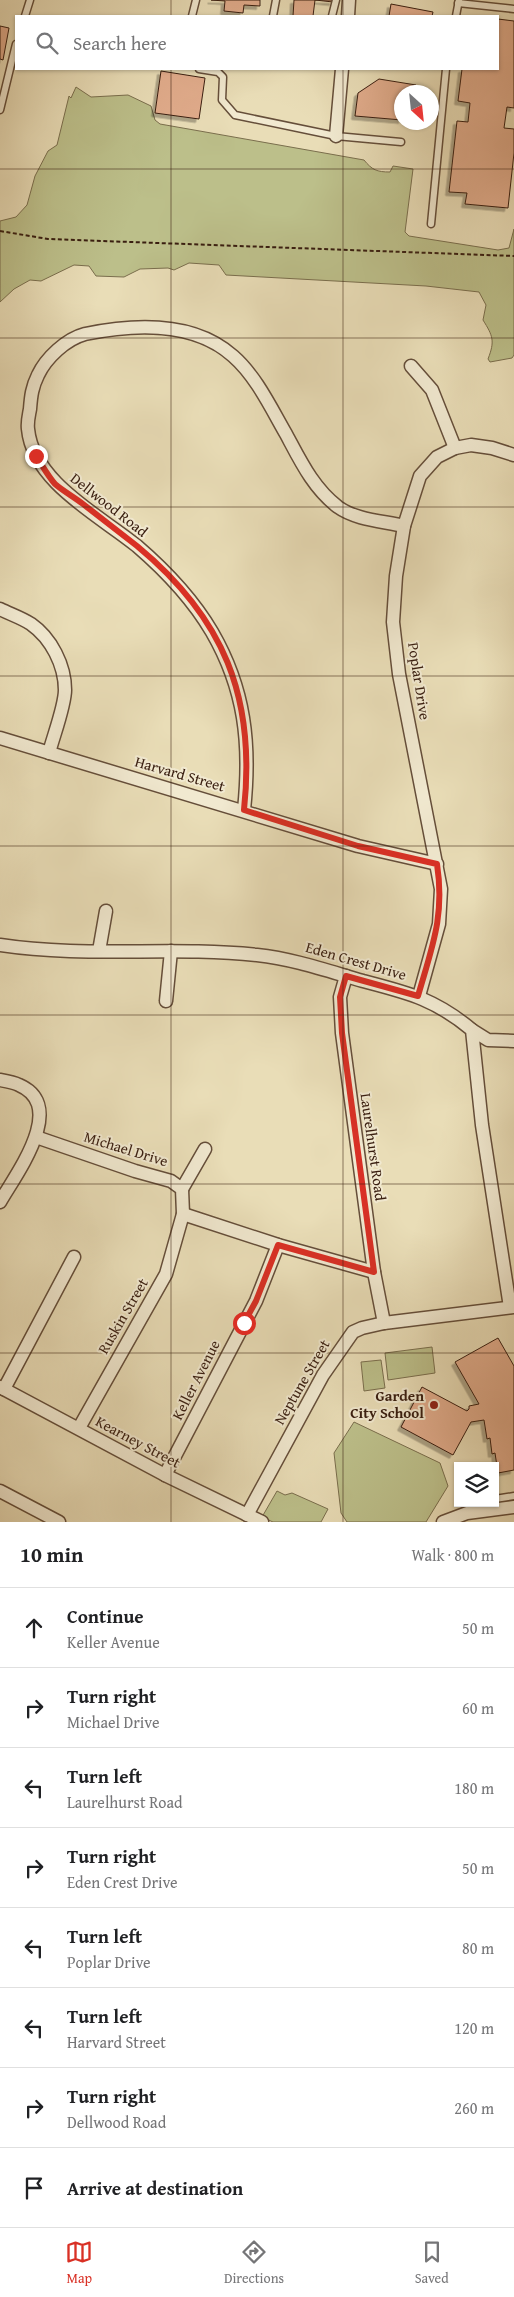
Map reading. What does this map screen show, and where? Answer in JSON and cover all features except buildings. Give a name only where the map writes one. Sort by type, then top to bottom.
[{"type":"street","points":[[348,15],[350,0]]},
{"type":"street","points":[[336,136],[339,70]]},
{"type":"street","name":"Dellwood Road","points":[[244,810],[248,779],[247,735],[241,701],[228,662],[211,630],[185,592],[138,547],[54,483],[36,456],[28,428],[32,388],[44,362],[79,336],[114,328],[172,329],[209,339],[234,357],[256,383],[307,473],[324,494],[338,507],[352,514],[404,526]]},
{"type":"street","points":[[410,366],[432,390],[455,448]]},
{"type":"street","name":"Poplar Drive","points":[[418,996],[439,924],[441,889],[399,674],[393,622],[396,576],[404,526],[420,476],[437,457],[455,448],[470,445],[492,448],[514,455]]},
{"type":"street","points":[[0,609],[30,623],[42,633],[56,652],[65,691],[49,753]]},
{"type":"street","name":"Harvard Street","points":[[0,738],[244,810],[358,846],[437,864]]},
{"type":"street","points":[[99,951],[106,911]]},
{"type":"street","name":"Eden Crest Drive","points":[[0,945],[49,950],[171,951],[256,955],[298,961],[418,996],[450,1012],[488,1040],[514,1041]]},
{"type":"street","points":[[166,1001],[171,951]]},
{"type":"street","name":"Laurelhurst Road","points":[[346,976],[340,997],[342,1033],[374,1272],[384,1323]]},
{"type":"street","points":[[472,1030],[482,1125],[512,1307]]},
{"type":"street","points":[[0,1080],[20,1085],[31,1094],[38,1104],[41,1117],[36,1137],[0,1202]]},
{"type":"street","name":"Michael Drive","points":[[36,1137],[134,1171],[171,1180],[182,1189]]},
{"type":"street","points":[[205,1149],[182,1189],[184,1206],[182,1214],[278,1245],[374,1272]]},
{"type":"street","name":"Ruskin Street","points":[[79,1428],[166,1274],[182,1214]]},
{"type":"street","name":"Keller Avenue","points":[[165,1475],[256,1301],[278,1245]]},
{"type":"street","points":[[2,1388],[74,1257]]},
{"type":"street","name":"Neptune Street","points":[[247,1515],[323,1376],[353,1332],[384,1323],[512,1307]]},
{"type":"street","name":"Kearney Street","points":[[2,1388],[165,1475],[262,1522]]},
{"type":"street","points":[[0,1491],[59,1522]]},
{"type":"street","points":[[444,1522],[476,1512],[514,1506]]},
{"type":"lane","points":[[25,15],[30,0]]},
{"type":"lane","points":[[192,15],[196,0]]},
{"type":"lane","points":[[273,15],[276,0]]},
{"type":"lane","points":[[332,15],[336,0]]},
{"type":"lane","points":[[456,15],[459,1],[514,9]]},
{"type":"lane","points":[[0,110],[2,89],[15,47]]},
{"type":"lane","points":[[205,70],[218,72],[223,77],[222,100],[235,115],[336,136],[401,142]]},
{"type":"lane","points":[[431,224],[446,70]]},
{"type":"lane","points":[[499,1498],[514,1496]]},
{"type":"path","points":[[0,231],[48,239],[514,256]]},
{"type":"green space","points":[[76,87],[91,97],[128,95],[151,106],[155,120],[160,124],[364,160],[375,170],[382,172],[390,172],[393,166],[413,169],[405,232],[409,236],[498,250],[509,248],[514,229],[514,355],[512,358],[490,362],[488,359],[492,348],[492,339],[483,320],[486,305],[479,292],[426,286],[226,275],[219,265],[189,263],[174,270],[168,268],[140,269],[124,277],[96,276],[89,266],[74,265],[41,281],[30,280],[14,289],[0,302],[0,221],[16,217],[27,205],[35,176],[48,151],[57,145],[69,96],[71,98]]},
{"type":"green space","points":[[432,1347],[435,1373],[388,1380],[385,1353]]},
{"type":"green space","points":[[381,1360],[385,1388],[364,1391],[361,1362]]},
{"type":"green space","points":[[354,1422],[440,1463],[448,1486],[426,1522],[347,1522],[341,1513],[334,1453]]},
{"type":"green space","points":[[277,1491],[285,1495],[292,1493],[328,1509],[321,1522],[273,1522],[262,1517]]},
{"type":"place","name":"Garden City School","points":[[434,1405]]},
{"type":"route","points":[[36,456],[54,483],[138,547],[185,592],[211,630],[228,662],[241,701],[247,735],[248,779],[244,810],[358,846],[437,864],[441,889],[439,924],[418,996],[346,976],[340,997],[342,1033],[353,1127],[374,1272],[278,1245],[256,1301],[244,1323]]}]
